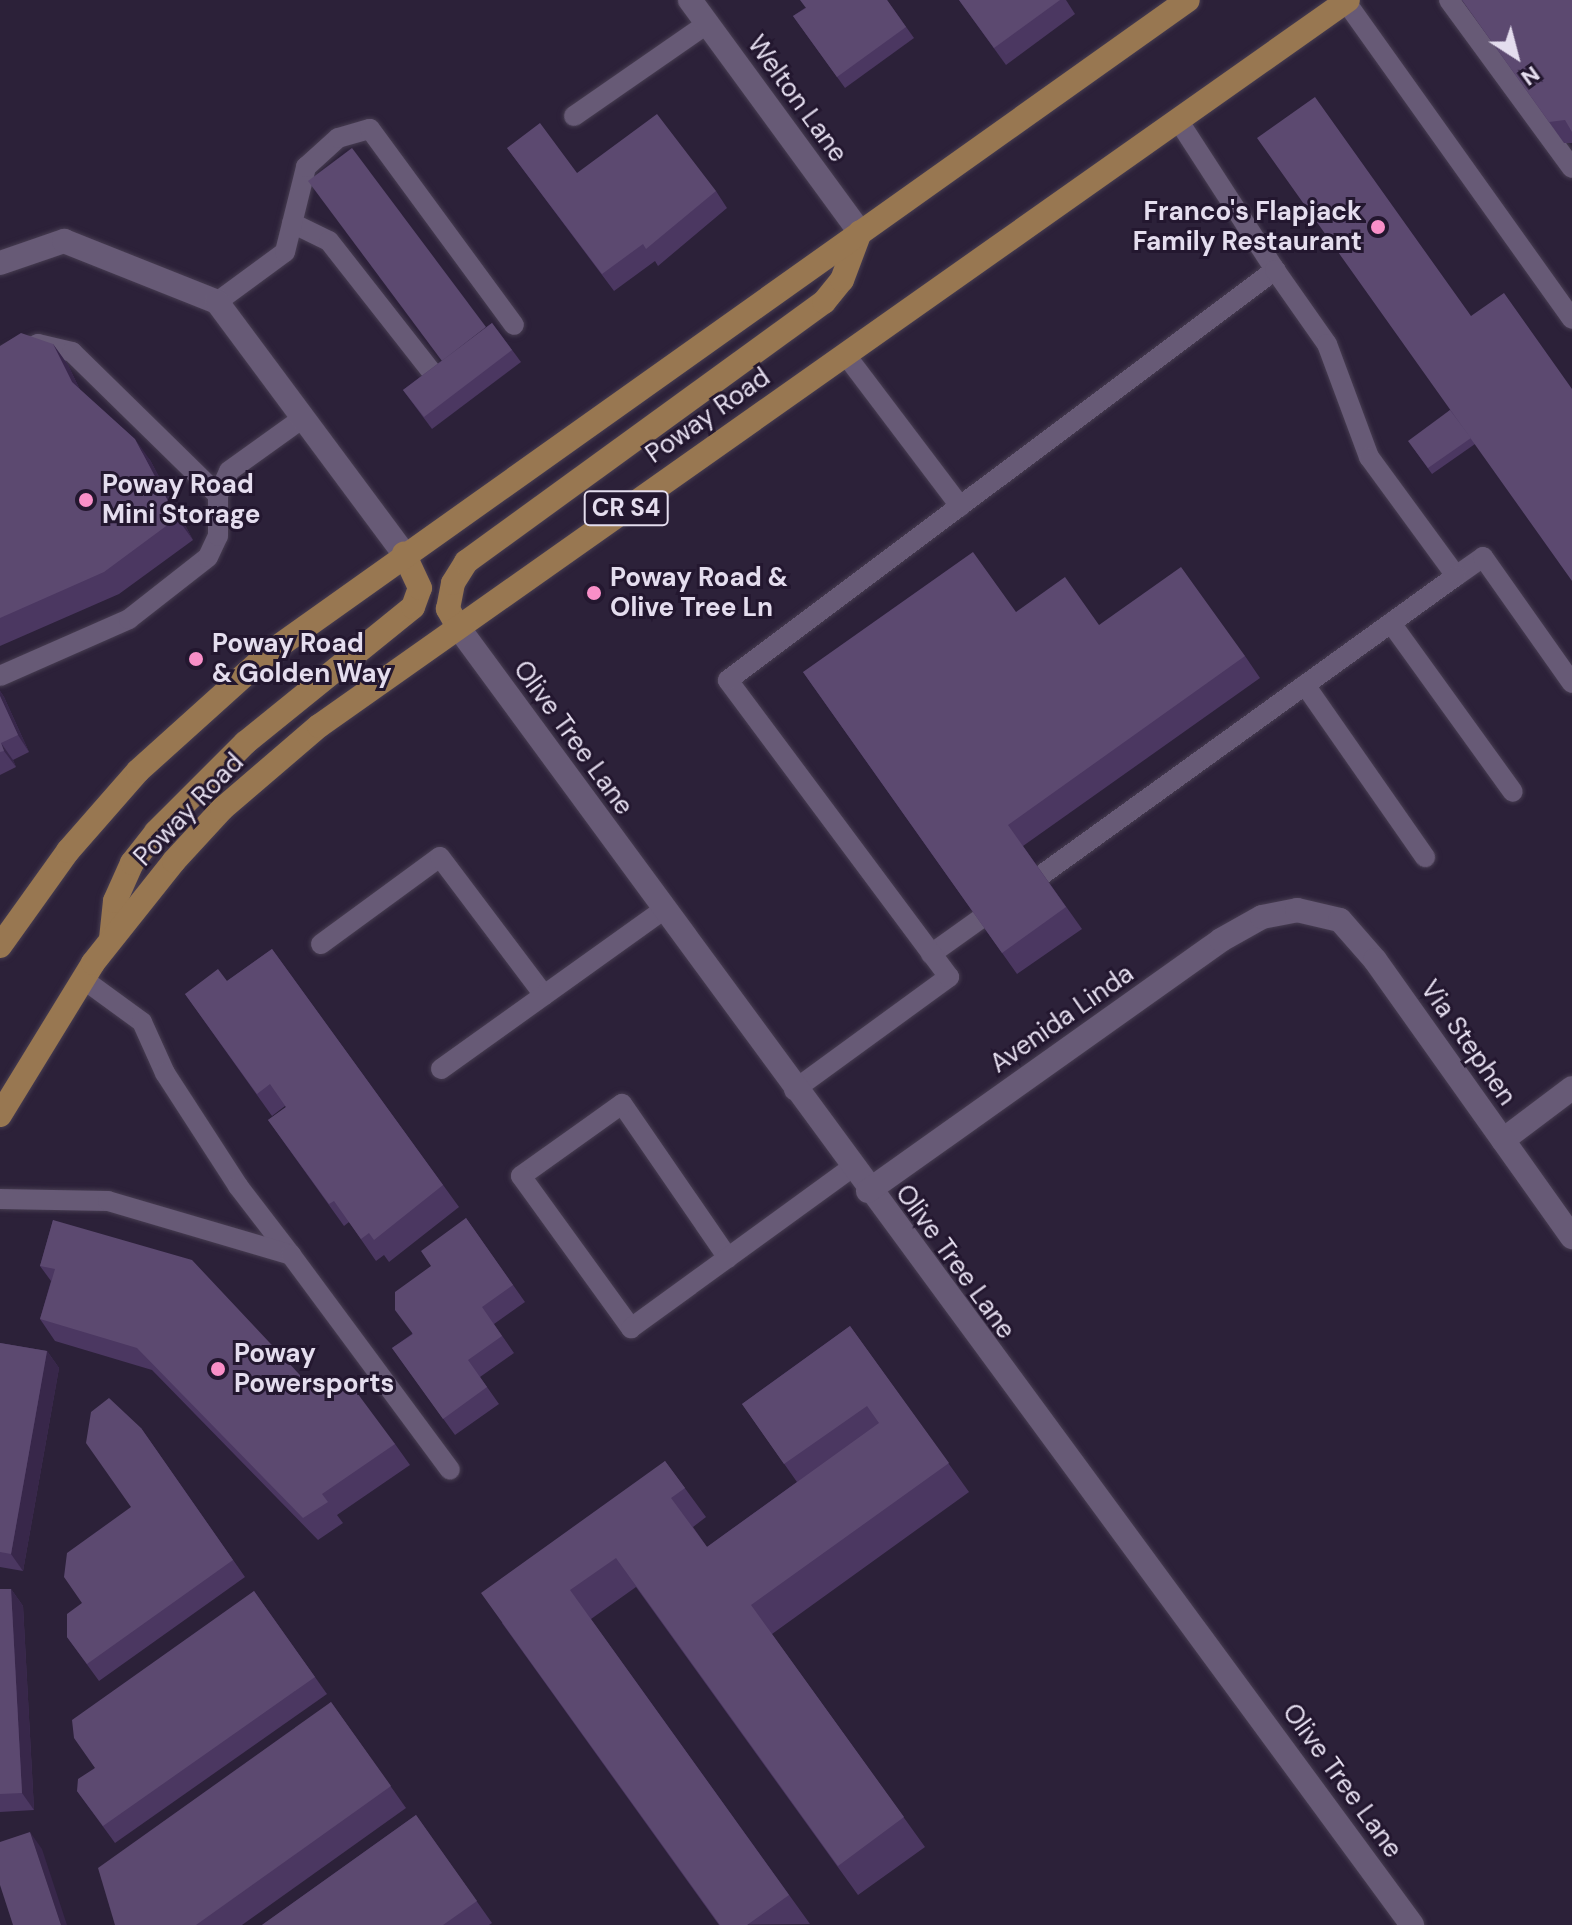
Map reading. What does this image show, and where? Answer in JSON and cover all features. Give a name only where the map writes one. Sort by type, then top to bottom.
[{"type":"main road","name":"Poway Road","points":[[0,1115],[111,939],[222,809],[319,726],[1347,1]]},
{"type":"main road","points":[[0,946],[68,851],[179,730],[269,653],[1178,3]]},
{"type":"main road","points":[[458,627],[448,609],[453,583],[466,562],[824,302],[842,280],[860,232]]},
{"type":"main road","points":[[111,939],[115,901],[132,863],[156,832],[245,743],[413,607],[420,588],[404,554]]},
{"type":"street","name":"Welton Lane","points":[[690,0],[860,232]]},
{"type":"street","points":[[0,263],[64,241],[217,302],[404,554]]},
{"type":"street","name":"Olive Tree Lane","points":[[458,627],[1089,1492],[1183,1608],[1412,1925]]},
{"type":"street","name":"Via Stephen","points":[[1297,910],[1340,920],[1349,930],[1572,1237]]},
{"type":"street","name":"Avenida Linda","points":[[868,1191],[1221,940],[1262,917],[1297,910]]},
{"type":"street","points":[[1503,1140],[1572,1088]]},
{"type":"lane","points":[[1449,0],[1572,168]]},
{"type":"lane","points":[[1347,1],[1572,319]]},
{"type":"lane","points":[[574,116],[707,24]]},
{"type":"lane","points":[[1178,120],[1327,344],[1369,457],[1456,576]]},
{"type":"lane","points":[[217,302],[285,252],[306,167],[338,138],[370,129],[514,325]]},
{"type":"lane","points":[[292,223],[329,241],[431,371]]},
{"type":"lane","points":[[794,1090],[949,977],[728,680],[1275,270]]},
{"type":"lane","points":[[0,360],[38,344],[72,352],[218,495]]},
{"type":"lane","points":[[845,354],[960,506]]},
{"type":"lane","points":[[0,676],[129,619],[198,565],[218,536],[218,495],[229,471],[303,418]]},
{"type":"lane","points":[[1043,874],[1483,557],[1572,683]]},
{"type":"lane","points":[[1391,623],[1513,792]]},
{"type":"lane","points":[[1305,685],[1425,857]]},
{"type":"lane","points":[[321,944],[440,857],[544,995]]},
{"type":"lane","points":[[441,1069],[663,910]]},
{"type":"lane","points":[[931,954],[980,919]]},
{"type":"lane","points":[[83,979],[142,1022],[165,1073],[238,1186],[450,1470]]},
{"type":"lane","points":[[728,1258],[622,1104],[521,1176],[631,1328],[728,1258],[851,1168]]},
{"type":"lane","points":[[0,1199],[108,1201],[291,1255]]},
{"type":"building","points":[[800,0],[887,0],[906,27],[837,77],[793,16],[806,8]]},
{"type":"building","points":[[959,0],[1060,0],[994,48]]},
{"type":"building","points":[[1462,0],[1572,0],[1572,132],[1565,120],[1549,122]]},
{"type":"building","points":[[1315,97],[1471,316],[1504,293],[1572,389],[1572,581],[1257,138]]},
{"type":"building","points":[[657,114],[716,191],[646,249],[643,244],[602,274],[507,148],[540,123],[577,173]]},
{"type":"building","points":[[352,148],[486,327],[442,361],[308,181]]},
{"type":"building","points":[[492,323],[512,350],[424,417],[403,390]]},
{"type":"building","name":"Poway Road Mini Storage","points":[[21,333],[53,344],[72,382],[135,439],[177,518],[104,572],[0,618],[0,346]]},
{"type":"building","points":[[1450,410],[1471,438],[1428,468],[1408,441]]},
{"type":"building","points":[[973,552],[1016,612],[1065,577],[1099,625],[1181,567],[1245,656],[1008,825],[1066,907],[1002,953],[803,672]]},
{"type":"building","points":[[0,696],[18,735],[1,743],[4,751],[0,752]]},
{"type":"building","points":[[272,949],[443,1185],[374,1240],[369,1233],[361,1239],[334,1201],[329,1204],[268,1120],[286,1107],[270,1084],[257,1094],[185,994],[218,969],[227,981]]},
{"type":"building","points":[[466,1218],[513,1285],[482,1307],[502,1336],[468,1360],[487,1387],[443,1419],[392,1348],[413,1334],[395,1310],[395,1292],[431,1266],[421,1251]]},
{"type":"building","points":[[53,1220],[192,1260],[315,1391],[349,1382],[395,1444],[322,1494],[328,1502],[303,1518],[137,1348],[40,1319],[55,1269],[40,1266]]},
{"type":"building","points":[[850,1326],[949,1463],[751,1605],[904,1817],[838,1866],[616,1558],[570,1590],[789,1895],[747,1925],[720,1925],[481,1593],[665,1461],[685,1488],[671,1498],[707,1547],[879,1423],[867,1406],[784,1464],[742,1404]]},
{"type":"building","points":[[0,1343],[47,1351],[11,1554],[0,1552]]},
{"type":"building","points":[[109,1398],[141,1428],[233,1560],[87,1664],[67,1637],[67,1614],[82,1603],[64,1577],[67,1553],[131,1507],[86,1443],[91,1412]]},
{"type":"building","points":[[0,1589],[11,1589],[22,1793],[0,1794]]},
{"type":"building","points":[[254,1591],[315,1677],[103,1826],[77,1791],[78,1779],[95,1768],[74,1738],[72,1720]]},
{"type":"building","points":[[331,1702],[391,1786],[196,1925],[115,1925],[98,1868]]},
{"type":"building","points":[[416,1815],[477,1901],[443,1925],[262,1925]]},
{"type":"building","points":[[30,1832],[61,1925],[13,1925],[0,1885],[0,1842]]},
{"type":"place","name":"Franco's Flapjack Family Restaurant","points":[[1378,227]]},
{"type":"place","name":"Poway Road Mini Storage","points":[[86,500]]},
{"type":"place","name":"Poway Road & Olive Tree Ln","points":[[594,593]]},
{"type":"place","name":"Poway Road & Golden Way","points":[[196,659]]},
{"type":"place","name":"Poway Powersports","points":[[218,1369]]}]
